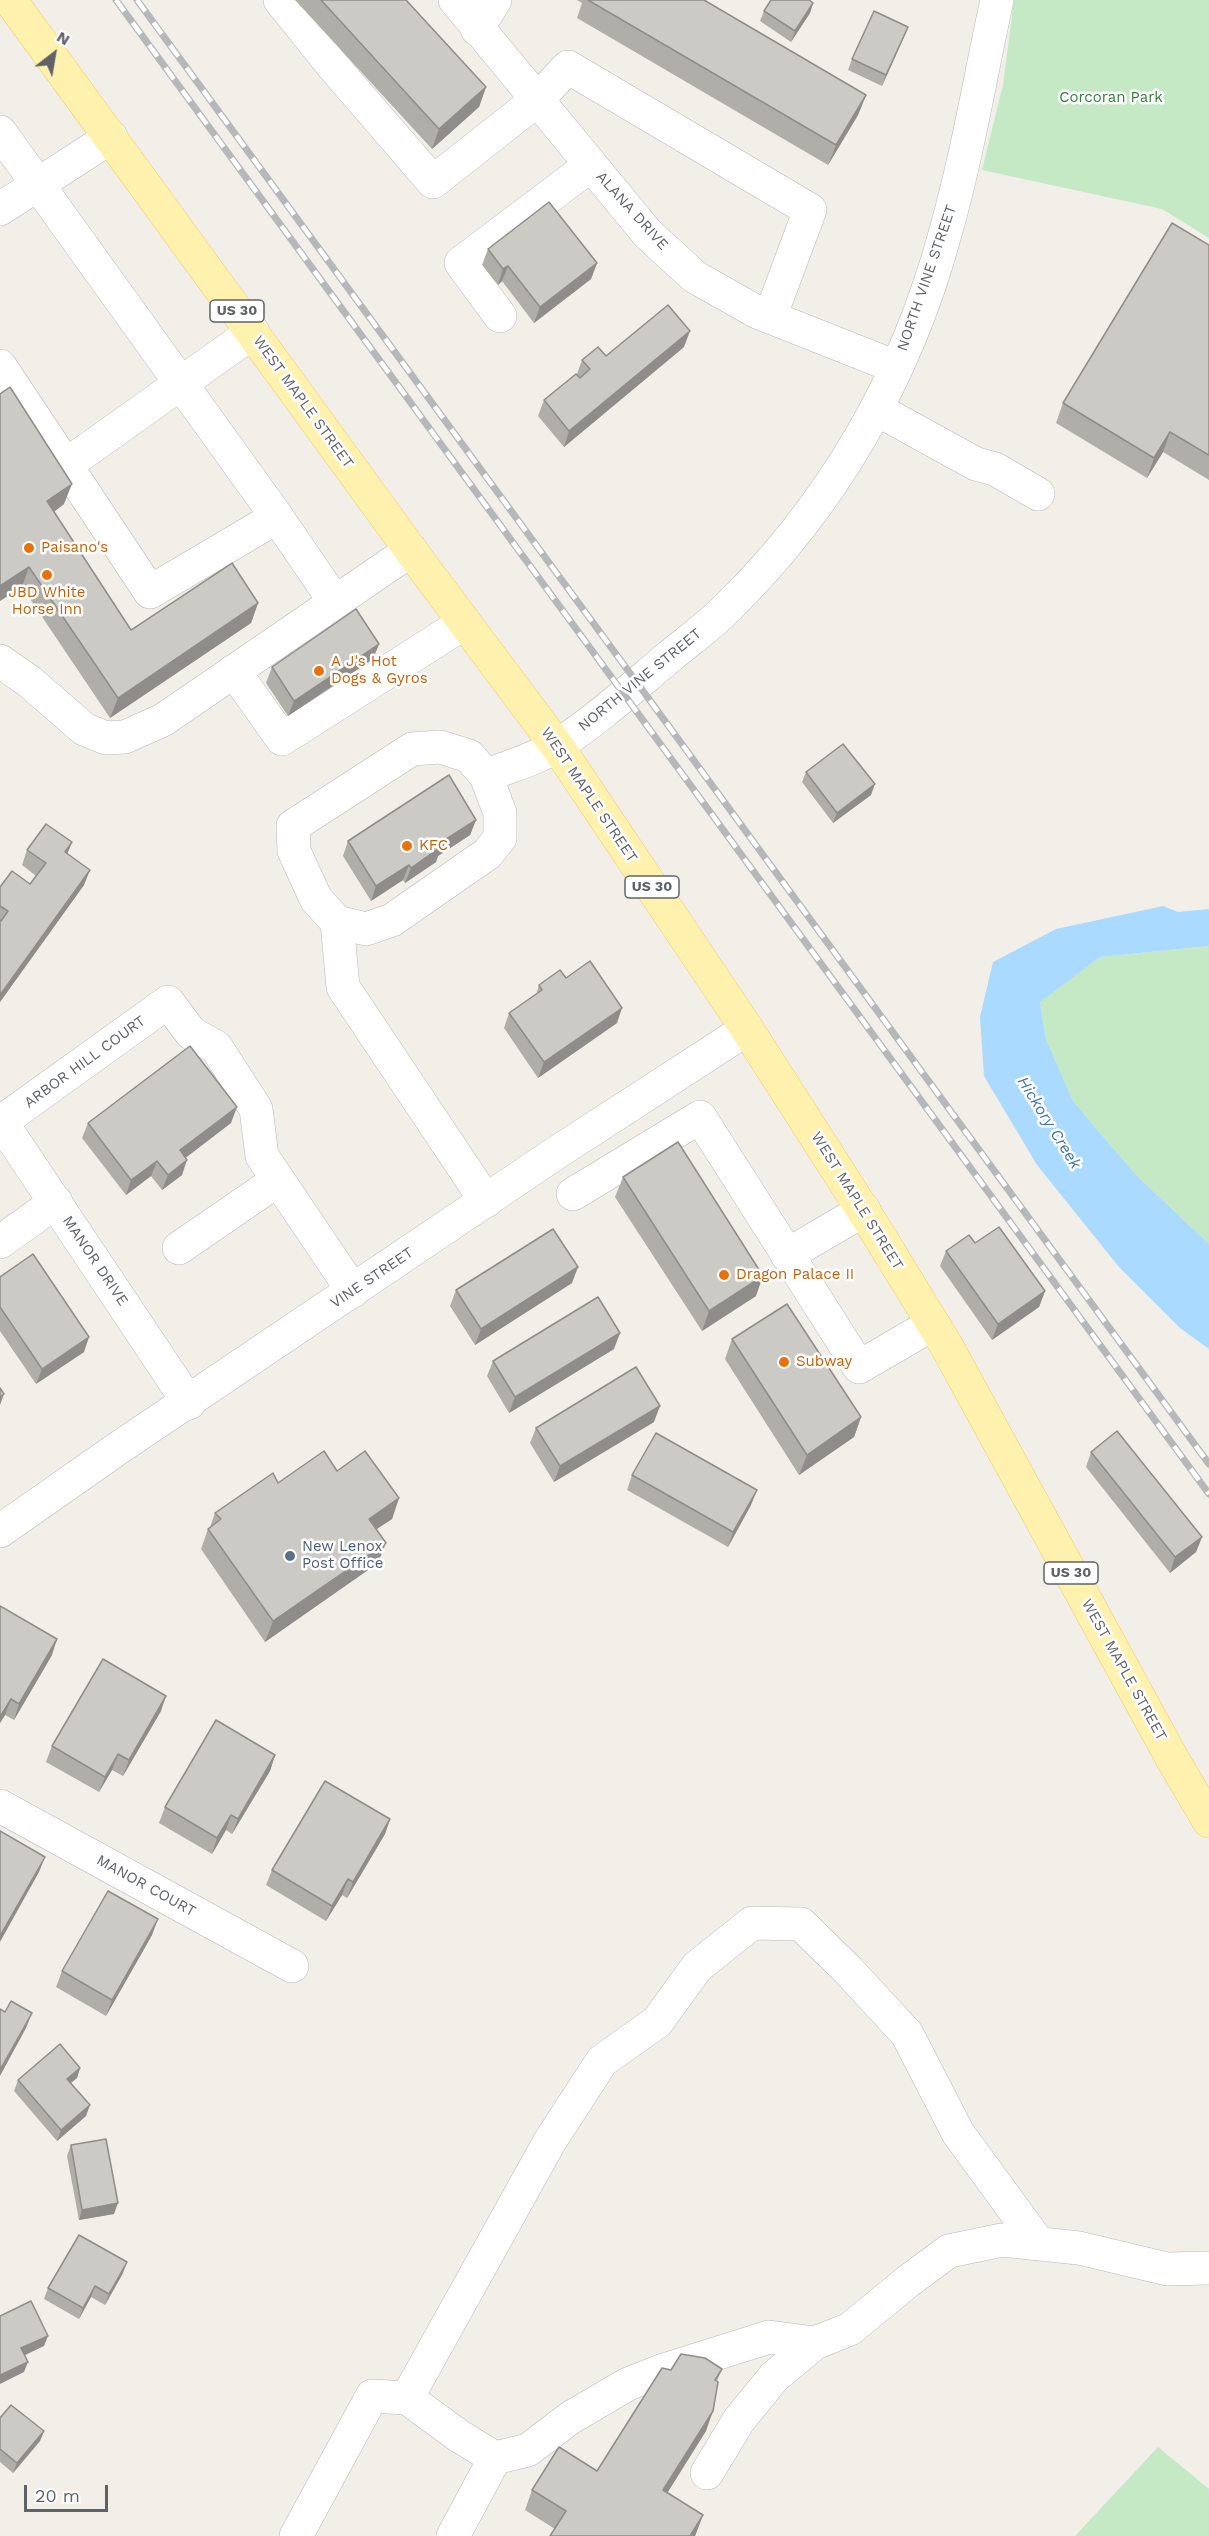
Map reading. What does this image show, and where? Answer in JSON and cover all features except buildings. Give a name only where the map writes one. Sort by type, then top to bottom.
[{"type":"main road","name":"WEST MAPLE STREET","points":[[10,0],[556,746],[747,1029],[864,1210],[933,1324],[1173,1760],[1209,1821]]},
{"type":"street","points":[[279,0],[433,182],[537,100],[568,67],[810,210],[770,317]]},
{"type":"street","name":"ALANA DRIVE","points":[[455,0],[648,234],[695,277],[770,317],[896,367]]},
{"type":"street","points":[[477,29],[495,0]]},
{"type":"street","name":"NORTH VINE STREET","points":[[486,776],[556,746],[624,694],[723,612],[764,570],[836,478],[866,430],[896,367],[918,316],[945,236],[997,0]]},
{"type":"street","points":[[0,132],[277,517],[335,602]]},
{"type":"street","points":[[0,209],[111,137]]},
{"type":"street","points":[[500,316],[461,263],[591,165]]},
{"type":"street","points":[[66,465],[253,332]]},
{"type":"street","points":[[0,366],[150,592],[277,517]]},
{"type":"street","points":[[876,409],[976,464],[994,469],[1038,494]]},
{"type":"street","points":[[0,661],[30,682],[84,729],[106,738],[125,737],[163,720],[411,550]]},
{"type":"street","points":[[234,671],[282,739],[464,622]]},
{"type":"street","points":[[440,747],[469,756],[486,776],[500,813],[500,838],[487,854],[392,920],[366,929],[337,922],[316,899],[294,851],[293,826],[412,749],[440,747]]},
{"type":"street","points":[[337,922],[343,987],[486,1201]]},
{"type":"street","name":"ARBOR HILL COURT","points":[[1,1121],[168,1002],[191,1033],[216,1047],[256,1108],[262,1156],[278,1180]]},
{"type":"street","name":"VINE STREET","points":[[0,1531],[486,1201],[747,1029]]},
{"type":"street","points":[[573,1194],[700,1117],[859,1367],[933,1324]]},
{"type":"street","name":"MANOR DRIVE","points":[[1,1121],[189,1402]]},
{"type":"street","points":[[179,1248],[278,1180],[353,1291]]},
{"type":"street","points":[[0,1242],[56,1202]]},
{"type":"street","points":[[787,1255],[864,1210]]},
{"type":"street","name":"MANOR COURT","points":[[0,1806],[292,1966]]},
{"type":"street","points":[[407,2398],[550,2141],[602,2061],[657,2022],[697,1967],[752,1923],[801,1924],[848,1970],[907,2034],[958,2133],[1040,2244]]},
{"type":"street","points":[[707,2473],[739,2420],[774,2377],[815,2343],[850,2329],[906,2282],[949,2251],[1002,2240],[1079,2248],[1167,2269],[1209,2268]]},
{"type":"street","points":[[296,2536],[372,2396],[407,2398],[459,2436],[495,2458],[528,2450],[570,2418],[608,2395],[661,2371],[769,2337],[815,2343]]},
{"type":"street","points":[[453,2536],[495,2458]]},
{"type":"green space","name":"Corcoran Park","points":[[1014,0],[1209,0],[1209,238],[1162,209],[982,170],[1003,85]]},
{"type":"green space","points":[[1209,946],[1209,1244],[1136,1175],[1073,1101],[1046,1039],[1040,1001],[1100,957]]},
{"type":"green space","points":[[1158,2447],[1209,2489],[1209,2536],[1075,2536]]},
{"type":"water","name":"Hickory Creek","points":[[1163,906],[1178,912],[1209,909],[1209,946],[1100,957],[1040,1002],[1046,1039],[1073,1101],[1136,1175],[1209,1244],[1209,1349],[1180,1328],[1119,1267],[1037,1165],[984,1076],[980,1017],[993,962],[1056,929]]},
{"type":"railway","points":[[116,0],[1209,1494]]},
{"type":"railway","points":[[137,0],[1209,1464]]},
{"type":"place","name":"Paisano's","points":[[29,548]]},
{"type":"place","name":"JBD White Horse Inn","points":[[47,575]]},
{"type":"place","name":"A J's Hot Dogs & Gyros","points":[[319,671]]},
{"type":"place","name":"KFC","points":[[407,846]]},
{"type":"place","name":"Dragon Palace II","points":[[724,1275]]},
{"type":"place","name":"Subway","points":[[784,1362]]},
{"type":"place","name":"New Lenox Post Office","points":[[290,1556]]}]
